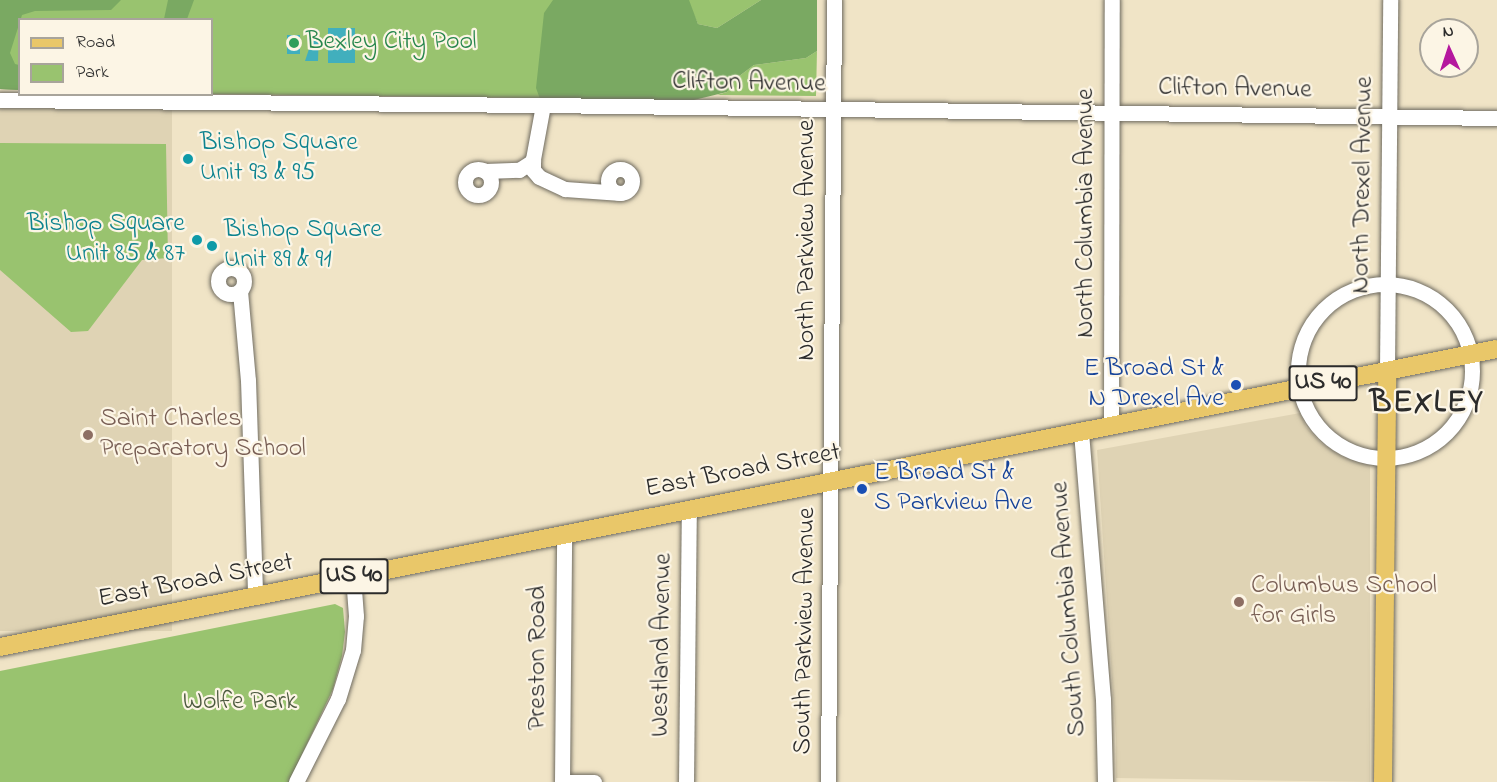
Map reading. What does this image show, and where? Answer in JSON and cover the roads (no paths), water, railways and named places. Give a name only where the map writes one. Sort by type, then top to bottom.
[{"type":"main road","name":"East Broad Street","points":[[0,647],[1497,349]]},
{"type":"main road","name":"US 40","points":[[1383,782],[1387,371]]},
{"type":"street","name":"North Parkview Avenue","points":[[831,481],[834,0]]},
{"type":"street","name":"North Columbia Avenue","points":[[1111,426],[1112,0]]},
{"type":"street","name":"North Drexel Avenue","points":[[1387,371],[1390,0]]},
{"type":"street","name":"Clifton Avenue","points":[[0,100],[1497,118]]},
{"type":"street","points":[[543,105],[533,170],[550,184],[581,191],[621,193]]},
{"type":"street","points":[[486,171],[519,170],[533,161]]},
{"type":"street","points":[[1387,284],[1419,291],[1441,304],[1460,327],[1471,354],[1471,390],[1466,406],[1447,434],[1420,450],[1386,458],[1357,453],[1330,438],[1311,416],[1300,387],[1301,349],[1308,331],[1332,302],[1350,291],[1368,286],[1387,284]]},
{"type":"street","points":[[240,291],[248,380],[255,596]]},
{"type":"street","name":"South Columbia Avenue","points":[[1080,432],[1103,699],[1105,782]]},
{"type":"street","name":"South Parkview Avenue","points":[[828,782],[831,481]]},
{"type":"street","name":"Westland Avenue","points":[[686,782],[689,509]]},
{"type":"street","name":"Preston Road","points":[[562,782],[564,534]]},
{"type":"street","points":[[296,782],[338,699],[353,650],[356,616],[353,576]]},
{"type":"street","points":[[562,782],[594,782]]},
{"type":"water","points":[[328,28],[355,28],[355,63],[328,63]]},
{"type":"water","points":[[306,29],[319,30],[318,61],[305,61],[309,49]]},
{"type":"water","points":[[287,35],[300,35],[300,54],[287,54]]},
{"type":"place","name":"Bexley City Pool","points":[[294,43]]},
{"type":"place","name":"Bishop Square Unit 93 & 95","points":[[188,159]]},
{"type":"place","name":"Bishop Square Unit 85 & 87","points":[[197,240]]},
{"type":"place","name":"Bishop Square Unit 89 & 91","points":[[212,246]]},
{"type":"place","name":"E Broad St & N Drexel Ave","points":[[1236,385]]},
{"type":"place","name":"Saint Charles Preparatory School","points":[[88,435]]},
{"type":"place","name":"E Broad St & S Parkview Ave","points":[[862,489]]},
{"type":"place","name":"Columbus School for Girls","points":[[1239,602]]},
{"type":"district","name":"BEXLEY","points":[[1427,404]]},
{"type":"park label","name":"Wolfe Park","points":[[240,703]]}]
